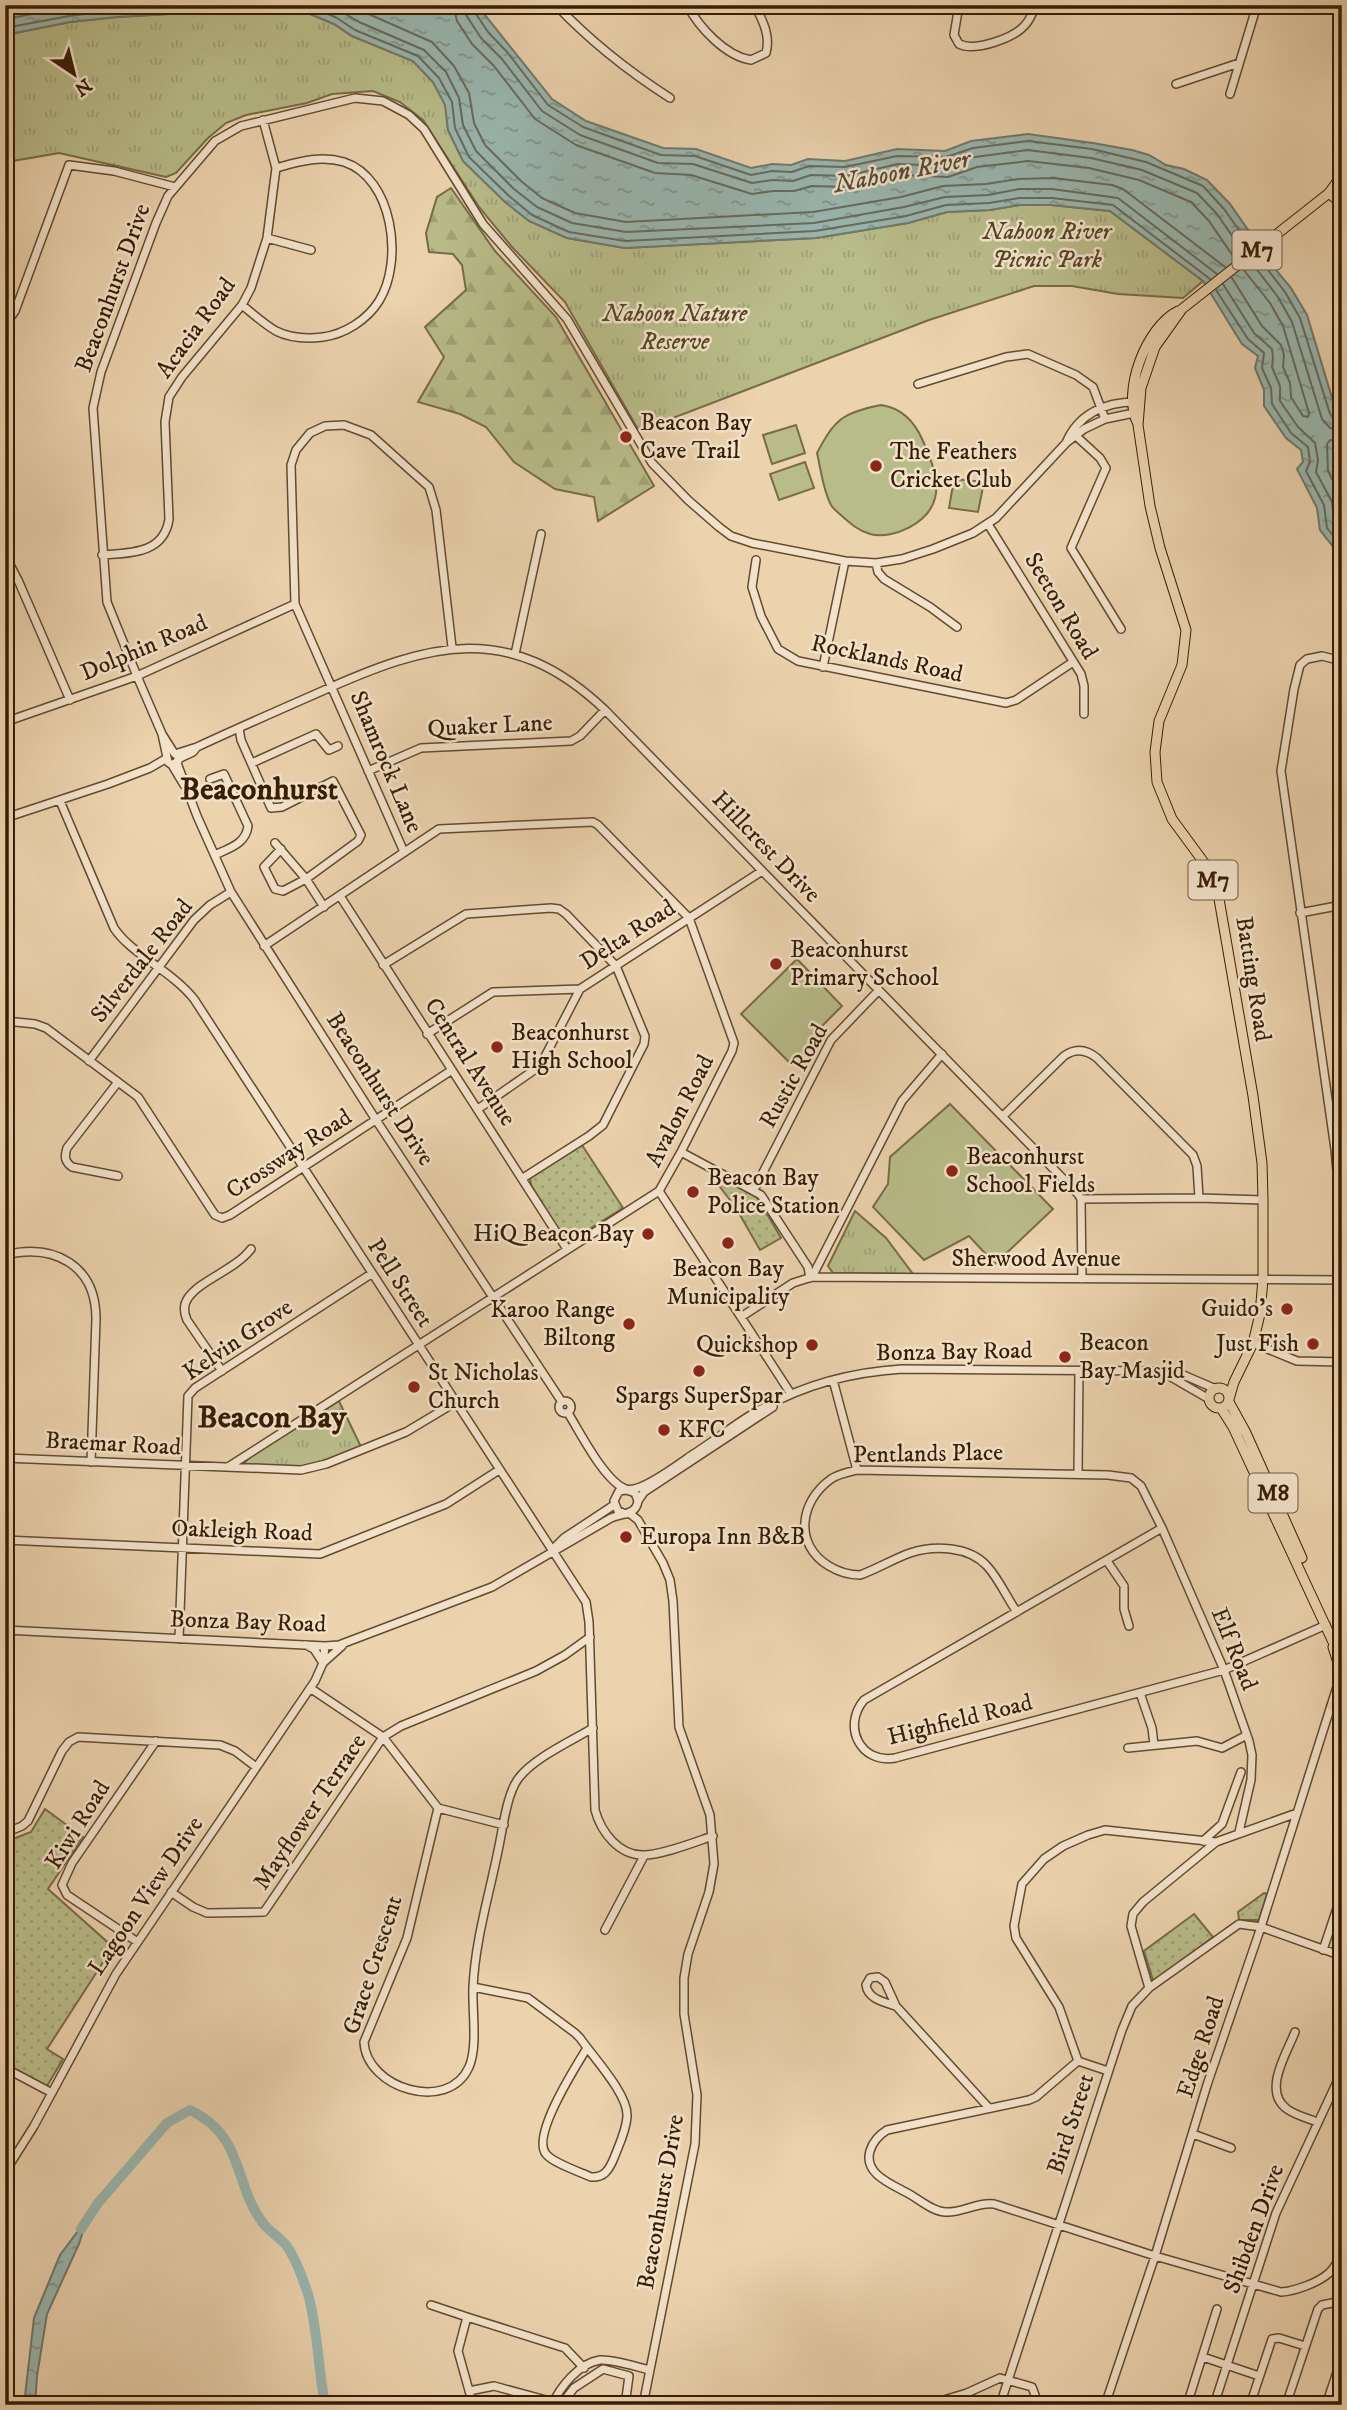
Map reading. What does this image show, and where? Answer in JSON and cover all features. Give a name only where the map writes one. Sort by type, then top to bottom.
[{"type":"main road","points":[[1341,180],[1329,193],[1342,204]]},
{"type":"main road","name":"M7","points":[[1136,407],[1155,348],[1182,309],[1329,193]]},
{"type":"main road","name":"Batting Road","points":[[1136,407],[1144,474],[1160,548],[1186,630],[1182,665],[1159,720],[1155,752],[1156,774],[1165,806],[1211,874],[1222,910],[1262,1163],[1263,1279],[1260,1314],[1253,1343],[1226,1403]]},
{"type":"main road","name":"Batting Road","points":[[1217,1388],[1247,1354]]},
{"type":"main road","points":[[1217,1388],[1225,1390],[1226,1403],[1212,1405],[1209,1399],[1217,1388]]},
{"type":"main road","name":"M8","points":[[1226,1403],[1233,1427],[1342,1656]]},
{"type":"main road","name":"M8","points":[[1337,1647],[1337,1661],[1342,1672]]},
{"type":"street","points":[[556,5],[582,33],[609,56],[670,98]]},
{"type":"street","points":[[687,5],[696,20],[713,37],[733,54],[748,60],[759,58],[767,49],[765,26],[755,5]]},
{"type":"street","points":[[959,5],[954,36],[959,44],[972,48],[1016,33],[1028,22],[1036,5]]},
{"type":"street","points":[[1230,94],[1257,5]]},
{"type":"street","points":[[1342,49],[1339,57],[1342,62]]},
{"type":"street","points":[[1176,85],[1239,63]]},
{"type":"street","name":"Beaconhurst Drive","points":[[608,1474],[568,1413],[560,1411],[562,1402],[376,1120],[231,892],[109,612],[102,555],[93,420],[96,393],[156,223],[175,187],[209,146],[221,136],[241,126],[355,99],[383,102],[409,115],[424,129],[483,224],[566,320],[622,416],[652,463],[668,481],[731,536],[752,543],[845,561],[876,564],[902,559],[962,538],[988,524],[1009,505],[1066,443],[1091,425],[1136,407]]},
{"type":"street","name":"Acacia Road","points":[[102,555],[143,551],[163,536],[169,519],[165,422],[169,397],[182,377],[242,305],[251,288],[268,238],[276,168],[263,120]]},
{"type":"street","points":[[242,305],[275,330],[299,338],[320,338],[339,333],[356,324],[375,307],[386,284],[391,251],[387,214],[383,200],[370,179],[346,163],[331,159],[314,159],[276,168]]},
{"type":"street","points":[[5,325],[15,310],[69,165],[114,171],[175,187]]},
{"type":"street","points":[[268,238],[311,250]]},
{"type":"street","points":[[918,384],[1006,357],[1028,354],[1076,375],[1093,387],[1105,418]]},
{"type":"street","name":"Beaconhurst Drive","points":[[1066,443],[1073,428],[1101,407],[1136,407]]},
{"type":"street","points":[[295,604],[291,476],[293,457],[305,438],[318,429],[332,425],[351,426],[371,435],[432,492],[452,647]]},
{"type":"street","points":[[1076,436],[1100,458],[1106,468],[1070,548],[1121,629]]},
{"type":"street","name":"Seeton Road","points":[[988,524],[1082,677],[1084,714]]},
{"type":"street","points":[[516,654],[541,534]]},
{"type":"street","points":[[5,555],[70,700]]},
{"type":"street","name":"Rocklands Road","points":[[757,560],[753,594],[774,643],[791,658],[823,667],[1006,703],[1016,700],[1073,662]]},
{"type":"street","points":[[823,667],[845,561]]},
{"type":"street","points":[[876,564],[884,579],[957,627]]},
{"type":"street","name":"Dolphin Road","points":[[5,722],[136,676],[295,604]]},
{"type":"street","name":"Shamrock Lane","points":[[295,604],[404,852]]},
{"type":"street","name":"Hillcrest Drive","points":[[60,802],[172,759],[396,660],[452,647],[481,648],[516,654],[573,682],[605,710],[1081,1199]]},
{"type":"street","points":[[1342,661],[1322,656],[1307,659],[1300,665],[1284,743],[1281,776],[1338,1148],[1342,1225]]},
{"type":"street","name":"Quaker Lane","points":[[368,771],[421,748],[571,741],[580,736],[605,710]]},
{"type":"street","points":[[239,728],[268,803],[273,809],[282,807],[333,780],[360,830],[360,840],[306,879],[283,891],[275,889],[264,867],[278,846],[306,879],[324,907]]},
{"type":"street","points":[[252,763],[316,734],[329,750],[338,746]]},
{"type":"street","points":[[210,779],[225,774],[248,826],[242,841],[215,855]]},
{"type":"street","points":[[5,1032],[6,817],[60,802]]},
{"type":"street","name":"Pell Street","points":[[60,802],[114,928],[121,937],[181,984],[194,999],[586,1602],[590,1637],[595,1810],[597,1818],[616,1846],[644,1856]]},
{"type":"street","name":"Avalon Road","points":[[228,1467],[659,1191],[728,1061],[734,1043],[689,918],[593,822],[442,828],[264,946]]},
{"type":"street","name":"Delta Road","points":[[478,1109],[540,1066],[580,989],[762,871]]},
{"type":"street","name":"Silverdale Road","points":[[89,1060],[202,911],[231,892]]},
{"type":"street","name":"Central Avenue","points":[[340,896],[567,1249]]},
{"type":"street","points":[[1300,913],[1342,905]]},
{"type":"street","points":[[383,965],[466,914],[551,908],[566,914],[616,966],[645,1036],[644,1044],[603,1125],[523,1178]]},
{"type":"street","points":[[427,1034],[493,992],[580,989]]},
{"type":"street","name":"Rustic Road","points":[[754,1190],[831,1040],[879,990]]},
{"type":"street","points":[[6,1021],[42,1026],[118,1082],[66,1148],[65,1154],[66,1162],[72,1167],[118,1176]]},
{"type":"street","points":[[1003,1116],[1064,1056],[1074,1051],[1087,1051],[1193,1156],[1197,1166],[1199,1198]]},
{"type":"street","points":[[811,1278],[902,1101],[942,1054]]},
{"type":"street","name":"Crossway Road","points":[[118,1082],[142,1103],[215,1215],[222,1218],[452,1070]]},
{"type":"street","points":[[681,1152],[761,1195],[790,1237],[808,1267],[811,1278]]},
{"type":"street","points":[[659,1191],[791,1394]]},
{"type":"street","points":[[1082,1279],[1081,1199],[1263,1200]]},
{"type":"street","points":[[222,1371],[187,1320],[184,1313],[186,1303],[191,1295],[235,1265],[251,1249]]},
{"type":"street","points":[[5,1255],[27,1251],[54,1254],[77,1270],[92,1289],[96,1319],[91,1462]]},
{"type":"street","name":"Kelvin Grove","points":[[179,1639],[188,1396],[195,1388],[371,1274]]},
{"type":"street","name":"Sherwood Avenue","points":[[741,1317],[793,1283],[811,1278],[1342,1280]]},
{"type":"street","points":[[1253,1343],[1297,1361],[1342,1362]]},
{"type":"street","name":"Bonza Bay Road","points":[[627,1490],[640,1488],[762,1408],[791,1394],[863,1373],[902,1369],[1164,1373],[1181,1374],[1217,1388]]},
{"type":"street","points":[[1078,1474],[1079,1371]]},
{"type":"street","name":"Bonza Bay Road","points":[[1164,1373],[1209,1399]]},
{"type":"street","points":[[833,1380],[857,1470]]},
{"type":"street","name":"Bonza Bay Road","points":[[638,1503],[644,1492],[791,1394]]},
{"type":"street","name":"Braemar Road","points":[[5,1458],[291,1471],[326,1464],[406,1432],[456,1402]]},
{"type":"street","name":"Oakleigh Road","points":[[5,1540],[307,1554],[326,1552],[446,1504],[499,1470]]},
{"type":"street","name":"Pentlands Place","points":[[1017,1612],[988,1567],[978,1559],[954,1550],[938,1547],[923,1549],[860,1575],[840,1572],[811,1551],[804,1524],[806,1513],[817,1493],[829,1481],[857,1470],[1125,1477],[1134,1480],[1142,1489]]},
{"type":"street","points":[[608,1474],[617,1484],[635,1493],[638,1520]]},
{"type":"street","points":[[608,1474],[618,1511],[628,1513],[638,1503]]},
{"type":"street","name":"Elf Road","points":[[1142,1489],[1162,1528],[1224,1670],[1247,1735],[1252,1768],[1239,1832]]},
{"type":"street","points":[[614,1501],[619,1491],[627,1490]]},
{"type":"street","name":"Bonza Bay Road","points":[[552,1550],[614,1501]]},
{"type":"street","name":"Beaconhurst Drive","points":[[628,1513],[638,1520],[670,1580],[679,1727],[708,1807],[714,1864],[711,1884],[688,1954],[684,1978],[684,2014],[697,2095],[695,2144],[643,2405]]},
{"type":"street","name":"Bonza Bay Road","points":[[5,1630],[325,1646],[345,1643],[492,1587],[552,1550],[568,1544],[611,1518],[628,1513]]},
{"type":"street","name":"Highfield Road","points":[[1162,1528],[864,1700],[857,1708],[854,1728],[865,1751],[880,1759],[895,1758],[1140,1693],[1224,1670],[1326,1625]]},
{"type":"street","points":[[1107,1561],[1124,1586],[1124,1607],[1129,1626]]},
{"type":"street","name":"Mayflower Terrace","points":[[171,1892],[207,1913],[264,1912],[383,1737],[401,1726],[536,1671],[590,1637]]},
{"type":"street","points":[[306,1645],[314,1649],[323,1663],[345,1643]]},
{"type":"street","name":"Lagoon View Drive","points":[[5,2172],[136,1941],[310,1688],[323,1663],[325,1646]]},
{"type":"street","name":"Edge Road","points":[[1336,1703],[1342,1672]]},
{"type":"street","name":"Edge Road","points":[[1105,2405],[1155,2256],[1207,2085],[1342,1685]]},
{"type":"street","points":[[310,1688],[383,1737],[438,1808],[504,1825]]},
{"type":"street","points":[[1140,1693],[1152,1728],[1153,1745]]},
{"type":"street","name":"Grace Crescent","points":[[438,1808],[407,1938],[366,2033],[365,2049],[374,2066],[389,2081],[406,2089],[427,2092],[444,2089],[453,2084],[466,2072],[472,2058],[476,1960],[513,1787],[520,1776],[543,1758],[593,1728]]},
{"type":"street","points":[[1128,1748],[1197,1741],[1222,1748],[1247,1735]]},
{"type":"street","points":[[5,1833],[28,1821],[69,1742],[85,1737],[226,1746],[256,1767]]},
{"type":"street","name":"Kiwi Road","points":[[136,1941],[67,1895],[62,1888],[62,1881],[156,1741]]},
{"type":"street","points":[[1203,1840],[1222,1824],[1241,1772]]},
{"type":"street","points":[[1149,1988],[1132,1931],[1133,1914],[1160,1886],[1216,1842],[1297,1813]]},
{"type":"street","points":[[1079,2061],[1059,2007],[1016,1938],[1014,1926],[1022,1884],[1035,1867],[1055,1850],[1099,1831],[1216,1842]]},
{"type":"street","points":[[605,1930],[644,1856],[713,1836]]},
{"type":"street","points":[[1323,1950],[1342,1893]]},
{"type":"street","name":"Bird Street","points":[[1000,2405],[1128,2013],[1149,1988],[1236,1925],[1261,1927]]},
{"type":"street","points":[[1261,1927],[1342,1956]]},
{"type":"street","points":[[896,2006],[867,1993],[866,1985],[870,1978],[878,1976],[885,1982],[896,2006],[989,2108]]},
{"type":"street","points":[[473,1987],[532,2000],[575,2033],[587,2048],[622,2097],[627,2110],[626,2125],[611,2165],[605,2174],[598,2177],[591,2177],[549,2157],[542,2147],[546,2126],[587,2048]]},
{"type":"street","points":[[1296,2032],[1277,2079],[1275,2091],[1286,2108],[1317,2122]]},
{"type":"street","points":[[1079,2061],[1108,2071]]},
{"type":"street","points":[[1079,2061],[1036,2097],[1019,2104],[887,2130],[873,2142],[869,2164],[878,2176],[937,2210],[949,2212],[987,2203],[1281,2292],[1328,2275],[1342,2254]]},
{"type":"street","points":[[5,2068],[52,2093]]},
{"type":"street","name":"Shibden Drive","points":[[1214,2405],[1276,2213],[1342,2071]]},
{"type":"street","points":[[1193,2134],[1231,2148]]},
{"type":"street","points":[[1286,2405],[1318,2309],[1322,2305],[1342,2301]]},
{"type":"street","points":[[431,2305],[565,2348],[584,2368]]},
{"type":"street","points":[[1187,2405],[1217,2309]]},
{"type":"street","points":[[467,2318],[458,2351],[473,2405]]},
{"type":"street","points":[[1250,2405],[1269,2344],[1274,2337],[1304,2346]]},
{"type":"street","points":[[1203,2357],[1259,2376]]},
{"type":"street","points":[[1326,2405],[1342,2357]]},
{"type":"street","points":[[555,2404],[564,2384],[584,2368],[604,2360],[650,2370]]},
{"type":"street","points":[[555,2404],[603,2369],[629,2376],[625,2405]]},
{"type":"street","points":[[927,2405],[964,2394],[1000,2378],[1034,2389],[1032,2405]]},
{"type":"street","points":[[469,2391],[494,2386],[555,2404]]},
{"type":"street","points":[[961,2405],[964,2394]]},
{"type":"green space","name":"Nahoon Nature Reserve","points":[[275,8],[303,11],[334,24],[352,36],[413,61],[433,82],[446,105],[448,130],[463,161],[529,221],[567,238],[625,248],[816,238],[908,223],[947,212],[1051,205],[1110,211],[1203,281],[1183,298],[1118,294],[1072,286],[1034,286],[929,320],[639,431],[565,302],[512,247],[479,207],[423,120],[400,102],[373,91],[332,94],[307,103],[246,115],[226,123],[208,138],[176,173],[166,177],[59,153],[13,161],[5,177],[5,35],[70,22],[117,17]]},
{"type":"green space","points":[[451,188],[495,251],[556,317],[654,486],[598,521],[594,497],[555,489],[514,462],[486,427],[460,414],[418,402],[444,357],[425,327],[466,290],[462,265],[453,254],[429,252],[426,233],[437,197]]},
{"type":"green space","name":"The Feathers Cricket Club","points":[[881,405],[895,409],[907,417],[916,428],[931,461],[936,491],[931,507],[918,522],[899,532],[879,535],[859,529],[832,507],[817,453],[829,432],[841,419],[857,411]]},
{"type":"green space","points":[[796,425],[805,453],[772,464],[763,435]]},
{"type":"green space","points":[[805,462],[814,488],[779,500],[770,474]]},
{"type":"green space","points":[[954,479],[984,482],[978,512],[949,508]]},
{"type":"green space","points":[[797,959],[842,1006],[816,1032],[821,1037],[792,1065],[741,1014]]},
{"type":"green space","name":"Beaconhurst School Fields","points":[[950,1104],[1053,1209],[995,1264],[969,1236],[924,1260],[873,1207],[888,1184],[890,1157]]},
{"type":"green space","points":[[582,1145],[623,1208],[570,1241],[565,1241],[531,1185],[530,1178]]},
{"type":"green space","points":[[725,1177],[750,1191],[759,1200],[781,1238],[760,1250],[736,1208],[717,1183]]},
{"type":"green space","points":[[855,1211],[886,1238],[913,1274],[833,1273],[828,1266]]},
{"type":"green space","points":[[339,1401],[362,1449],[301,1469],[243,1464],[251,1456]]},
{"type":"green space","points":[[45,1809],[83,1837],[48,1889],[113,1947],[47,2049],[63,2059],[47,2086],[5,2065],[5,1842],[31,1832]]},
{"type":"green space","points":[[1264,1893],[1267,1894],[1259,1920],[1239,1920],[1238,1912]]},
{"type":"green space","points":[[1194,1914],[1213,1937],[1153,1980],[1144,1951]]},
{"type":"water","name":"Nahoon River","points":[[5,5],[477,5],[552,99],[586,121],[663,148],[696,149],[751,168],[772,164],[791,165],[808,159],[845,161],[897,149],[945,151],[971,141],[1028,134],[1132,150],[1149,155],[1166,165],[1184,169],[1207,180],[1230,204],[1291,288],[1307,315],[1336,411],[1342,419],[1342,558],[1320,530],[1317,508],[1297,469],[1303,462],[1301,450],[1286,438],[1264,406],[1264,390],[1255,368],[1258,356],[1242,344],[1203,281],[1110,211],[1020,205],[990,210],[947,212],[908,223],[816,238],[625,248],[567,238],[529,221],[463,161],[448,130],[445,105],[433,82],[413,61],[352,36],[334,24],[303,11],[275,8],[117,17],[70,22],[5,35]]},
{"type":"water","points":[[87,2219],[79,2244],[47,2314],[35,2405],[24,2405],[34,2318],[60,2255]]},
{"type":"waterway","points":[[81,2229],[98,2203],[167,2123],[190,2110],[208,2121],[229,2147],[247,2193],[265,2226],[286,2245],[298,2268],[311,2308],[325,2405]]},
{"type":"place","name":"Beacon Bay Cave Trail","points":[[626,437]]},
{"type":"place","name":"The Feathers Cricket Club","points":[[876,466]]},
{"type":"place","name":"Beaconhurst Primary School","points":[[776,964]]},
{"type":"place","name":"Beaconhurst High School","points":[[497,1047]]},
{"type":"place","name":"Beaconhurst School Fields","points":[[952,1171]]},
{"type":"place","name":"Beacon Bay Police Station","points":[[693,1192]]},
{"type":"place","name":"HiQ Beacon Bay","points":[[648,1234]]},
{"type":"place","name":"Beacon Bay Municipality","points":[[728,1243]]},
{"type":"place","name":"Guido's","points":[[1287,1309]]},
{"type":"place","name":"Karoo Range Biltong","points":[[629,1324]]},
{"type":"place","name":"Just Fish","points":[[1313,1344]]},
{"type":"place","name":"Quickshop","points":[[812,1345]]},
{"type":"place","name":"Beacon Bay Masjid","points":[[1065,1357]]},
{"type":"place","name":"Spargs SuperSpar","points":[[699,1371]]},
{"type":"place","name":"St Nicholas Church","points":[[414,1387]]},
{"type":"place","name":"KFC","points":[[664,1430]]},
{"type":"place","name":"Europa Inn B&B","points":[[626,1537]]},
{"type":"district","name":"Beaconhurst","points":[[259,790]]},
{"type":"district","name":"Beacon Bay","points":[[272,1418]]},
{"type":"park label","name":"Nahoon River Picnic Park","points":[[1047,246]]}]
